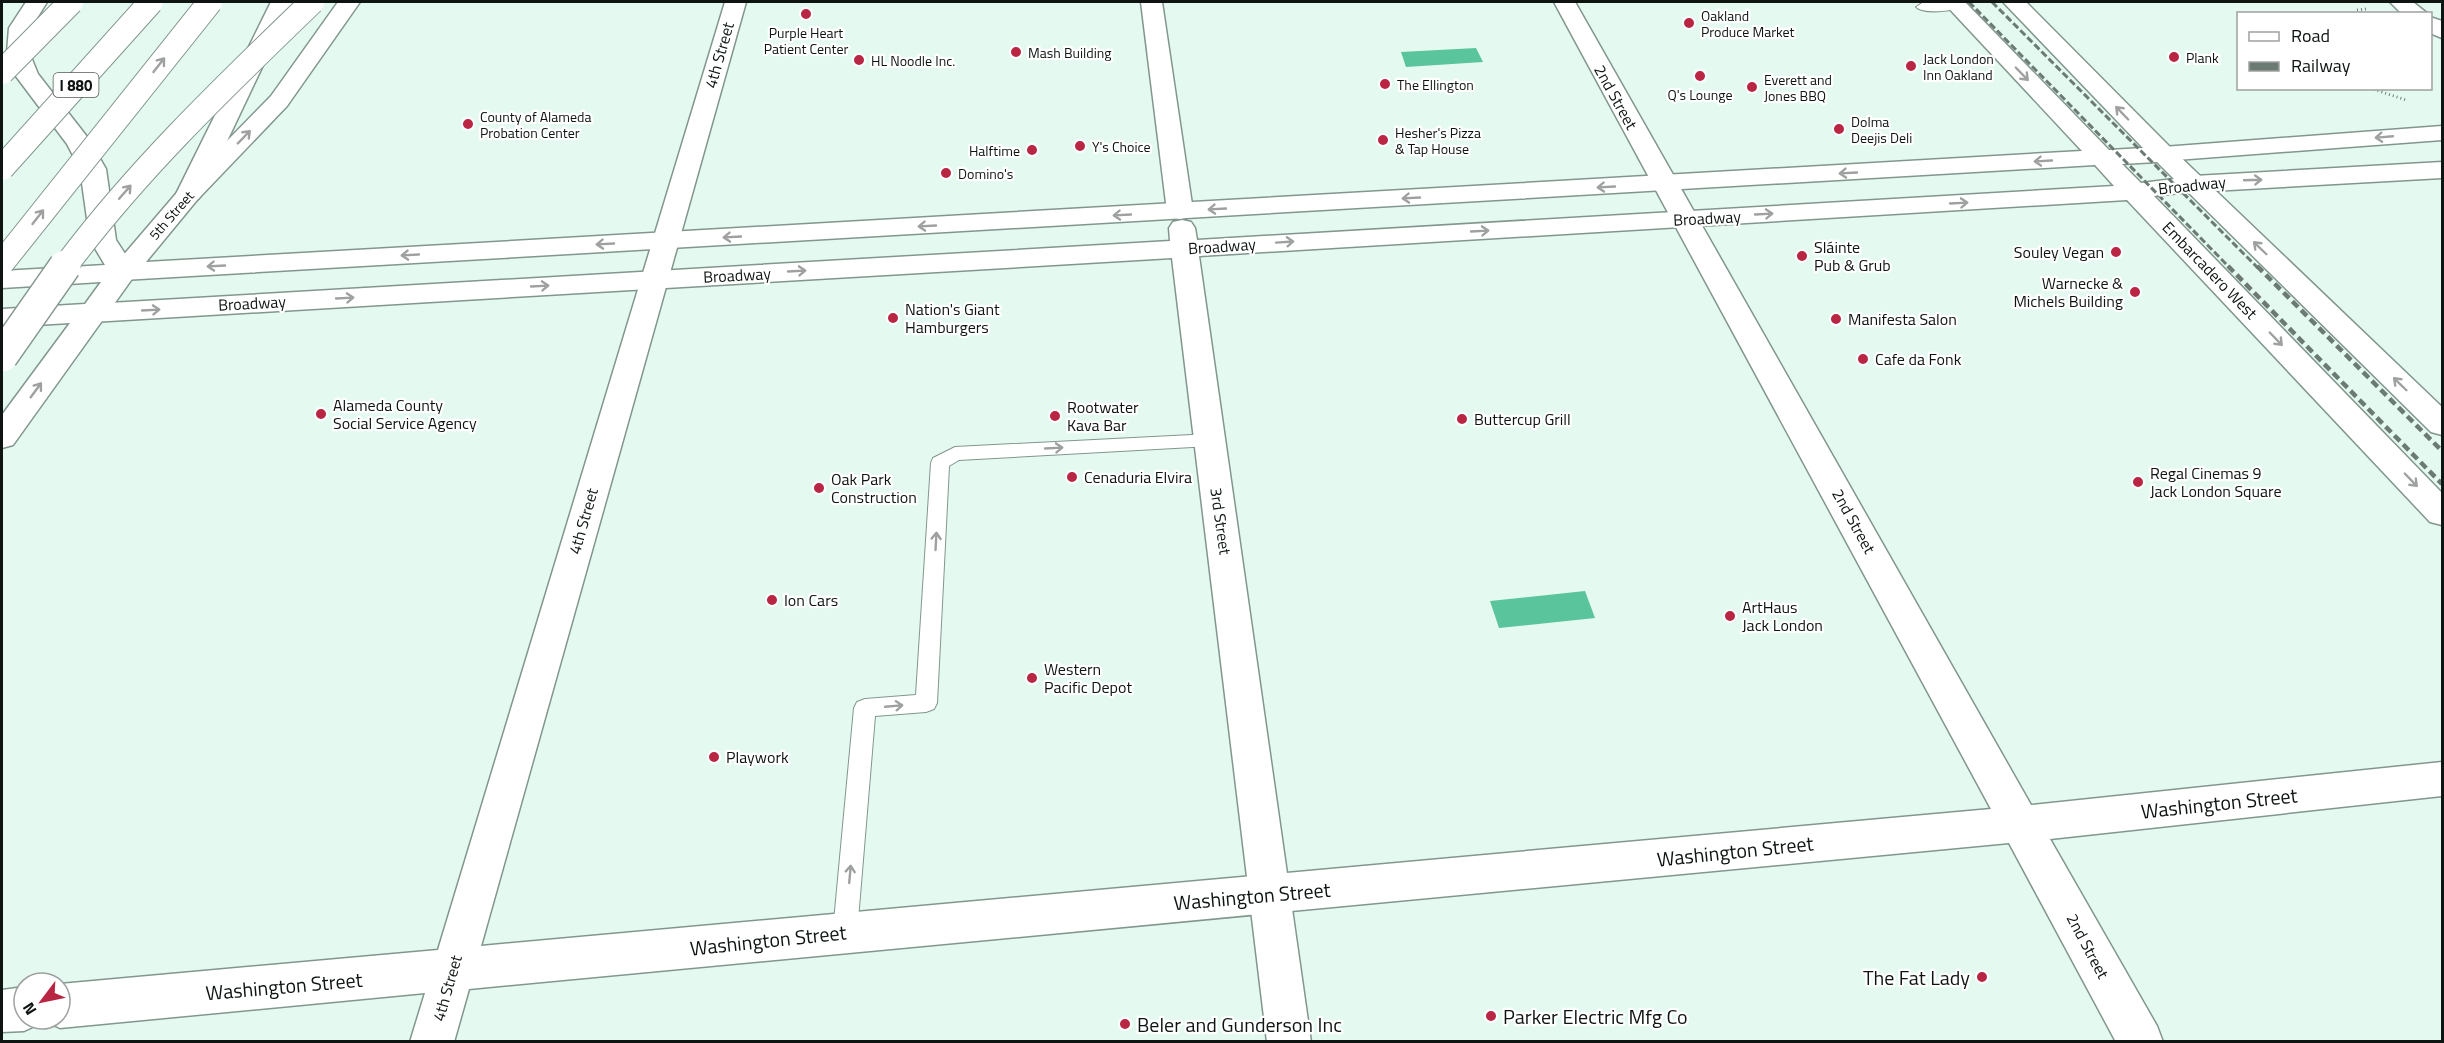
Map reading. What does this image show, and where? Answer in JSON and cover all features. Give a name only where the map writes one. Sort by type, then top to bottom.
[{"type":"main road","points":[[36,2],[20,28],[18,52],[27,75],[79,143],[93,169],[102,240],[123,272]]},
{"type":"main road","points":[[2,72],[71,2]]},
{"type":"main road","name":"I 880","points":[[2,168],[152,2]]},
{"type":"main road","points":[[2,263],[210,2]]},
{"type":"main road","points":[[189,194],[282,2]]},
{"type":"main road","points":[[2,356],[62,271],[125,191],[234,78],[312,2]]},
{"type":"main road","name":"5th Street","points":[[2,437],[123,272],[189,194],[279,101],[349,2]]},
{"type":"main road","name":"4th Street","points":[[432,1041],[652,280],[735,2]]},
{"type":"main road","name":"3rd Street","points":[[1151,2],[1211,440],[1289,1041]]},
{"type":"main road","name":"2nd Street","points":[[1564,2],[2141,1041]]},
{"type":"main road","points":[[2014,2],[2163,154],[2442,424]]},
{"type":"main road","points":[[2400,2],[2414,12]]},
{"type":"main road","name":"Embarcadero West","points":[[1955,3],[2442,513]]},
{"type":"main road","name":"Broadway","points":[[2,279],[2101,158],[2442,133]]},
{"type":"main road","name":"Broadway","points":[[2,318],[1685,219],[2133,191],[2194,184],[2442,170]]},
{"type":"main road","name":"Washington Street","points":[[72,1005],[2021,823],[2442,779]]},
{"type":"lane","points":[[1922,7],[1955,3]]},
{"type":"lane","points":[[845,932],[865,708],[926,703],[940,463],[955,454],[1211,440]]},
{"type":"path","points":[[2372,90],[2413,102]]},
{"type":"shaded area","points":[[1476,48],[1483,62],[1406,67],[1401,52]]},
{"type":"shaded area","points":[[1585,591],[1595,618],[1499,628],[1490,601]]},
{"type":"railway","points":[[1969,2],[2230,268]]},
{"type":"railway","points":[[1992,2],[2258,268]]},
{"type":"railway","points":[[2228,266],[2442,484]]},
{"type":"railway","points":[[2257,266],[2442,451]]},
{"type":"place","name":"Purple Heart Patient Center","points":[[806,14]]},
{"type":"place","name":"Oakland Produce Market","points":[[1689,23]]},
{"type":"place","name":"Mash Building","points":[[1016,52]]},
{"type":"place","name":"Plank","points":[[2174,57]]},
{"type":"place","name":"HL Noodle Inc.","points":[[859,60]]},
{"type":"place","name":"Jack London Inn Oakland","points":[[1911,66]]},
{"type":"place","name":"Q's Lounge","points":[[1700,76]]},
{"type":"place","name":"The Ellington","points":[[1385,84]]},
{"type":"place","name":"Everett and Jones BBQ","points":[[1752,87]]},
{"type":"place","name":"County of Alameda Probation Center","points":[[468,124]]},
{"type":"place","name":"Dolma Deejis Deli","points":[[1839,129]]},
{"type":"place","name":"Hesher's Pizza & Tap House","points":[[1383,140]]},
{"type":"place","name":"Y's Choice","points":[[1080,146]]},
{"type":"place","name":"Halftime","points":[[1032,150]]},
{"type":"place","name":"Domino's","points":[[946,173]]},
{"type":"place","name":"Souley Vegan","points":[[2116,252]]},
{"type":"place","name":"Sláinte Pub & Grub","points":[[1802,256]]},
{"type":"place","name":"Warnecke & Michels Building","points":[[2135,292]]},
{"type":"place","name":"Nation's Giant Hamburgers","points":[[893,318]]},
{"type":"place","name":"Manifesta Salon","points":[[1836,319]]},
{"type":"place","name":"Cafe da Fonk","points":[[1863,359]]},
{"type":"place","name":"Alameda County Social Service Agency","points":[[321,414]]},
{"type":"place","name":"Rootwater Kava Bar","points":[[1055,416]]},
{"type":"place","name":"Buttercup Grill","points":[[1462,419]]},
{"type":"place","name":"Cenaduria Elvira","points":[[1072,477]]},
{"type":"place","name":"Regal Cinemas 9 Jack London Square","points":[[2138,482]]},
{"type":"place","name":"Oak Park Construction","points":[[819,488]]},
{"type":"place","name":"Ion Cars","points":[[772,600]]},
{"type":"place","name":"ArtHaus Jack London","points":[[1730,616]]},
{"type":"place","name":"Western Pacific Depot","points":[[1032,678]]},
{"type":"place","name":"Playwork","points":[[714,757]]},
{"type":"place","name":"The Fat Lady","points":[[1982,977]]},
{"type":"place","name":"Parker Electric Mfg Co","points":[[1491,1016]]},
{"type":"place","name":"Beler and Gunderson Inc","points":[[1125,1024]]}]
